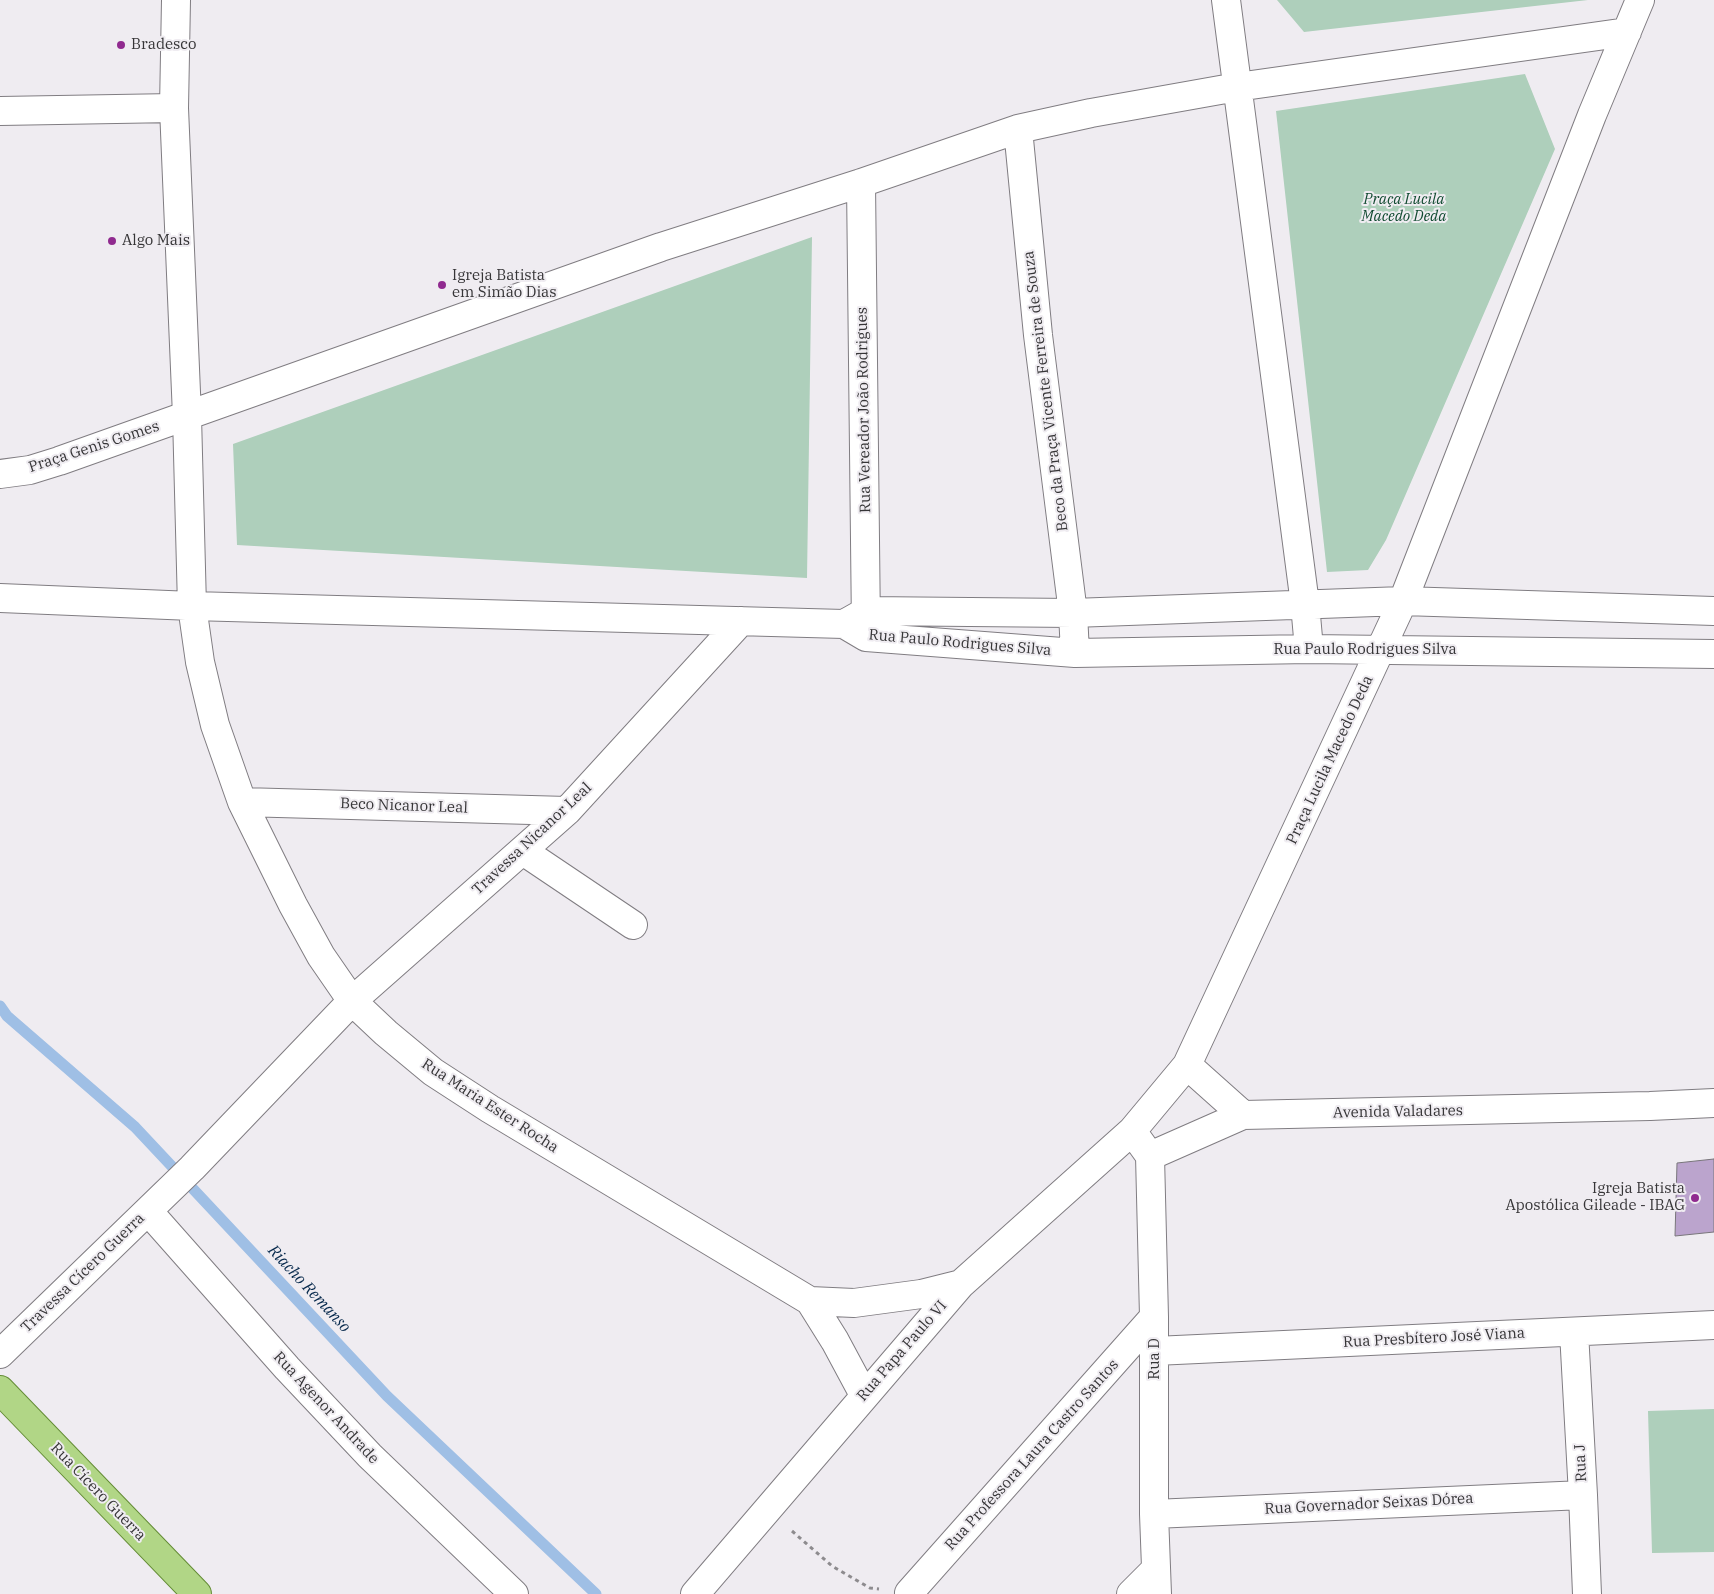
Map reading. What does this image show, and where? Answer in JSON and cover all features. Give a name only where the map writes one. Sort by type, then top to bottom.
[{"type":"main road","name":"Rua Cícero Guerra","points":[[0,1390],[197,1594]]},
{"type":"street","name":"Rua Maria Ester Rocha","points":[[176,0],[174,108],[187,416],[192,606],[200,662],[215,725],[242,802],[316,947],[352,1001],[386,1033],[433,1072],[490,1109],[810,1301],[836,1341],[864,1395]]},
{"type":"street","points":[[1226,0],[1305,604],[1309,649]]},
{"type":"street","name":"Praça Lucila Macedo Deda","points":[[1187,1065],[1403,601],[1588,124],[1640,0]]},
{"type":"street","points":[[1238,87],[1627,32]]},
{"type":"street","name":"Praça Genis Gomes","points":[[0,474],[30,470],[59,461],[661,247],[861,183],[1018,129],[1091,113],[1238,87]]},
{"type":"street","points":[[0,111],[174,108]]},
{"type":"street","name":"Beco da Praça Vicente Ferreira de Souza","points":[[1018,129],[1038,335],[1073,613],[1076,652]]},
{"type":"street","name":"Rua Vereador João Rodrigues","points":[[859,624],[861,183]]},
{"type":"street","points":[[0,598],[192,606],[859,624]]},
{"type":"street","name":"Rua Paulo Rodrigues Silva","points":[[859,624],[1073,613],[1403,601],[1713,617]]},
{"type":"street","name":"Travessa Nicanor Leal","points":[[192,1168],[352,1001],[567,811],[741,621]]},
{"type":"street","name":"Rua Paulo Rodrigues Silva","points":[[859,624],[1076,652],[1309,649],[1714,654]]},
{"type":"street","name":"Beco Nicanor Leal","points":[[242,802],[567,811]]},
{"type":"street","points":[[523,851],[633,926]]},
{"type":"street","points":[[1187,1065],[1243,1115],[1150,1156],[1132,1131],[1187,1065]]},
{"type":"street","name":"Avenida Valadares","points":[[1243,1115],[1640,1107],[1714,1103]]},
{"type":"street","name":"Rua Papa Paulo VI","points":[[694,1594],[961,1284],[1132,1131]]},
{"type":"street","name":"Rua D","points":[[1150,1156],[1155,1351],[1154,1514],[1156,1581]]},
{"type":"street","name":"Travessa Cícero Guerra","points":[[0,1354],[192,1168]]},
{"type":"street","name":"Rua Agenor Andrade","points":[[157,1202],[287,1368],[370,1456],[514,1594]]},
{"type":"street","points":[[810,1301],[854,1303],[921,1294],[961,1284]]},
{"type":"street","name":"Rua Professora Laura Castro Santos","points":[[911,1593],[1154,1317]]},
{"type":"street","name":"Rua Presbítero José Viana","points":[[1155,1351],[1714,1325]]},
{"type":"street","name":"Rua J","points":[[1574,1332],[1587,1594]]},
{"type":"street","name":"Rua Governador Seixas Dórea","points":[[1154,1514],[1583,1495]]},
{"type":"street","points":[[1131,1594],[1156,1581]]},
{"type":"path","points":[[767,1509],[832,1566],[870,1588],[911,1593]]},
{"type":"green space","points":[[1277,0],[1588,0],[1304,32]]},
{"type":"green space","name":"Praça Lucila Macedo Deda","points":[[1525,74],[1555,149],[1386,540],[1368,570],[1327,572],[1276,111]]},
{"type":"green space","points":[[812,237],[807,578],[237,545],[233,444]]},
{"type":"green space","points":[[1714,1409],[1714,1552],[1652,1553],[1648,1411]]},
{"type":"building","name":"Igreja Batista Apostólica Gileade - IBAG","points":[[1714,1159],[1714,1232],[1675,1236],[1677,1163]]},
{"type":"waterway","name":"Riacho Remanso","points":[[0,1006],[7,1016],[135,1127],[387,1396],[596,1594]]},
{"type":"place","name":"Bradesco","points":[[121,45]]},
{"type":"place","name":"Algo Mais","points":[[112,241]]},
{"type":"place","name":"Igreja Batista em Simão Dias","points":[[442,285]]},
{"type":"place","name":"Igreja Batista Apostólica Gileade - IBAG","points":[[1695,1198]]}]
